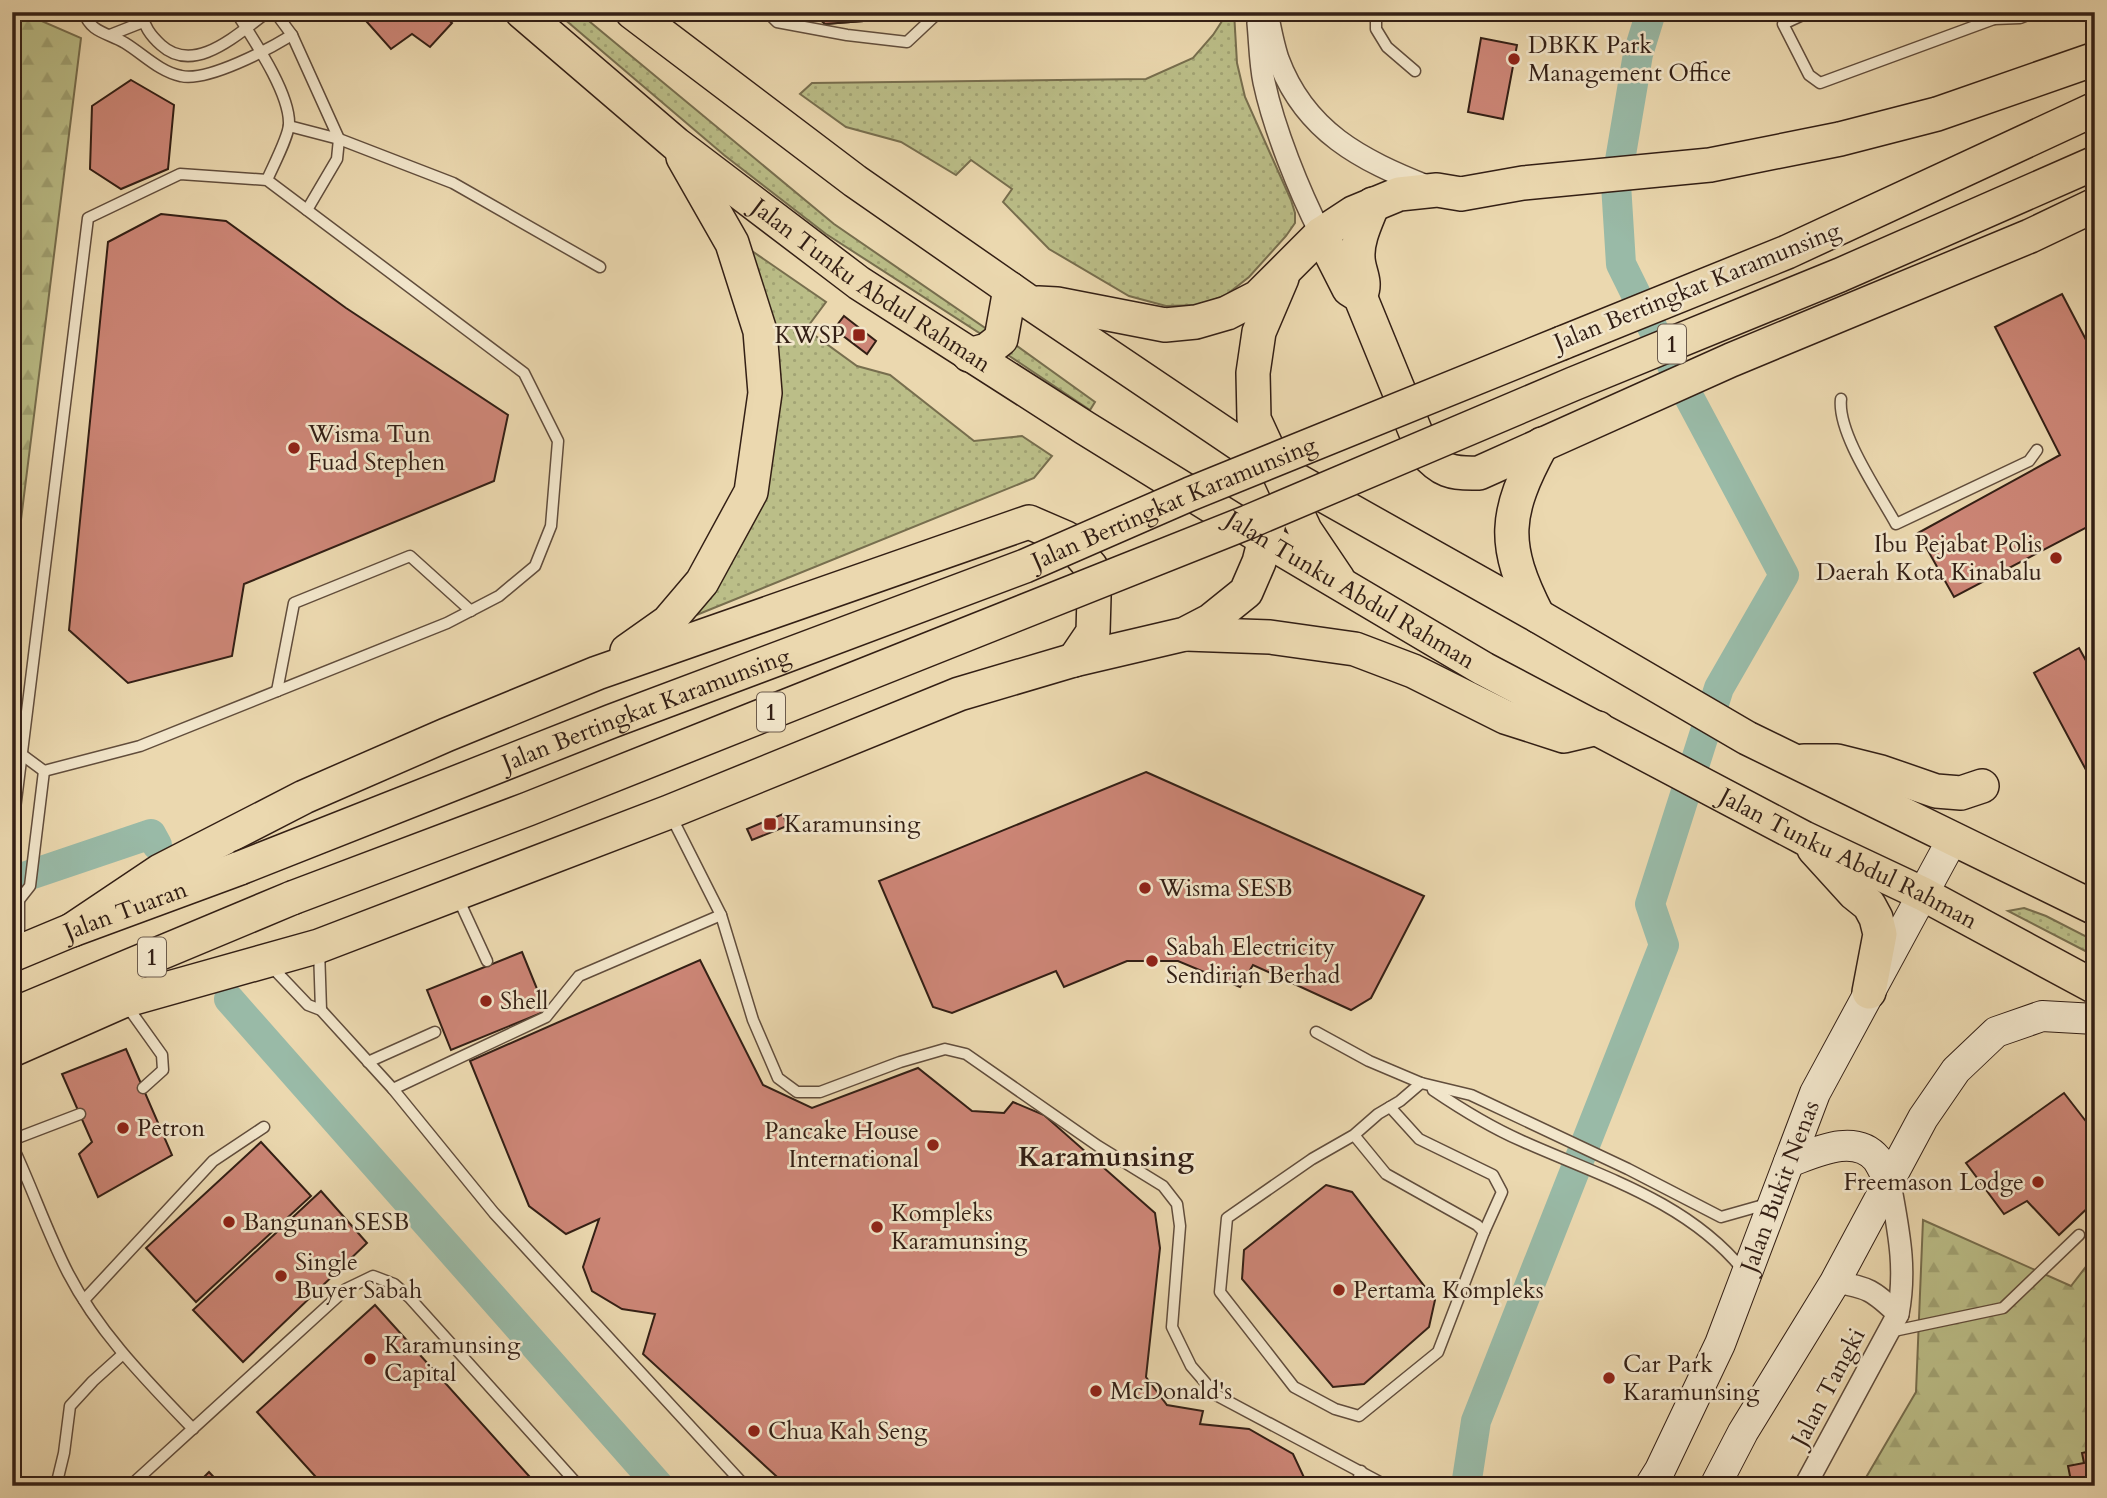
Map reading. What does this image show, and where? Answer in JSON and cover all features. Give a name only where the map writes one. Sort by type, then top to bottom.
[{"type":"main road","name":"Jalan Tunku Abdul Rahman","points":[[522,12],[676,144],[859,283],[969,355],[1266,540],[1484,669],[1804,838],[1923,894],[2095,987]]},
{"type":"main road","points":[[632,12],[855,181],[1275,468],[1747,738],[2095,908]]},
{"type":"main road","points":[[1020,295],[1165,325],[1196,322],[1227,313],[1258,296],[1321,234],[1353,213],[1399,194],[1437,190],[1461,194],[1523,183],[1710,165],[1840,139],[1937,114],[2095,59]]},
{"type":"main road","name":"Jalan Bertingkat Karamunsing","points":[[240,868],[612,720],[1025,566],[1190,494],[1787,252],[2095,109]]},
{"type":"main road","points":[[597,673],[668,622],[702,582],[751,492],[765,394],[760,331],[732,243],[676,144]]},
{"type":"main road","name":"Jalan Bertingkat Karamunsing","points":[[292,898],[528,809],[1248,522],[1573,384],[1840,275],[2095,163]]},
{"type":"main road","points":[[1360,296],[1365,285],[1357,254],[1363,228],[1373,204]]},
{"type":"main road","points":[[1321,234],[1349,289],[1360,296],[1423,450],[1433,462],[1448,472],[1479,473],[1731,360],[2030,236],[2095,205]]},
{"type":"main road","points":[[1284,272],[1259,331],[1253,373],[1254,419],[1305,530],[1341,584]]},
{"type":"main road","points":[[969,355],[987,350],[1001,339],[1020,295]]},
{"type":"main road","points":[[1538,617],[1518,574],[1511,535],[1511,515],[1522,480],[1542,444]]},
{"type":"main road","points":[[12,1050],[123,1001],[319,946],[669,812],[960,694],[1074,660],[1185,634],[1210,621],[1245,592],[1266,540],[1274,498],[1275,468]]},
{"type":"main road","points":[[72,930],[160,871],[304,797],[446,735],[597,673],[1029,522],[1066,538],[1091,567],[1093,632],[1074,660]]},
{"type":"main road","points":[[1185,634],[1270,637],[1355,649],[1413,671],[1505,717],[1564,736],[1598,728]]},
{"type":"main road","points":[[1791,761],[1837,761],[1881,772],[1936,791],[1961,793],[1982,786]]},
{"type":"main road","points":[[1804,838],[1854,893],[1869,905],[1876,918],[1880,934],[1869,992]]},
{"type":"main road","name":"Jalan Bukit Nenas","points":[[1650,1486],[1720,1345],[1815,1093],[1952,840]]},
{"type":"main road","name":"Jalan Tuaran","points":[[15,953],[240,868]]},
{"type":"main road","name":"Jalan Tuaran","points":[[12,1015],[292,898]]},
{"type":"main road","points":[[1715,1486],[1743,1432],[1835,1282],[1923,1118],[1956,1070],[1996,1032],[2042,1016],[2095,1019]]},
{"type":"main road","points":[[1789,1162],[1839,1145],[1862,1148],[1876,1158],[1890,1183]]},
{"type":"main road","points":[[1699,1486],[1743,1432]]},
{"type":"street","points":[[1257,12],[1263,78],[1269,105],[1308,208],[1321,234]]},
{"type":"street","points":[[1267,12],[1278,58],[1286,76],[1305,110],[1319,126],[1366,159],[1437,190]]},
{"type":"street","name":"Jalan Tangki","points":[[1805,1486],[1898,1314],[1903,1286],[1902,1261],[1890,1183]]},
{"type":"street","name":"Jalan Tangki","points":[[1835,1282],[1863,1286],[1879,1296],[1898,1314]]},
{"type":"lane","points":[[84,12],[88,24],[101,33],[110,35],[163,69],[192,78],[261,54],[292,35]]},
{"type":"lane","points":[[236,12],[284,99],[289,126],[267,180]]},
{"type":"lane","points":[[110,35],[142,17],[151,36],[171,54],[189,57],[226,43],[268,12]]},
{"type":"lane","points":[[275,12],[292,35],[340,139],[337,159],[307,210]]},
{"type":"lane","points":[[767,12],[777,22],[846,35],[907,42],[939,12]]},
{"type":"lane","points":[[1376,12],[1376,29],[1387,47],[1415,71]]},
{"type":"lane","points":[[1779,12],[1809,75],[1820,83],[1992,15],[2020,18],[2035,12]]},
{"type":"lane","points":[[1783,24],[1810,12]]},
{"type":"lane","points":[[289,126],[340,139],[453,183],[600,267]]},
{"type":"lane","points":[[12,833],[88,218],[180,174],[267,180],[524,373],[558,441],[551,526],[535,566],[499,596],[447,623],[140,746],[44,771]]},
{"type":"lane","points":[[1842,399],[1840,411],[1846,432],[1896,524],[2029,461],[2036,450]]},
{"type":"lane","points":[[277,691],[294,603],[410,556],[471,611]]},
{"type":"lane","points":[[21,754],[44,771]]},
{"type":"lane","points":[[15,953],[19,900],[30,886],[44,771]]},
{"type":"lane","points":[[669,812],[720,915],[753,1020],[778,1078],[797,1092],[820,1092],[945,1049],[966,1054],[1098,1146],[1163,1186],[1177,1204],[1180,1226],[1172,1327],[1191,1366],[1216,1395],[1387,1486]]},
{"type":"lane","points":[[12,888],[19,900]]},
{"type":"lane","points":[[456,894],[487,961]]},
{"type":"lane","points":[[393,1089],[547,1017],[579,976],[720,915]]},
{"type":"lane","points":[[319,946],[321,1010]]},
{"type":"lane","points":[[267,962],[308,1005],[321,1010],[393,1089],[495,1213],[745,1486]]},
{"type":"lane","points":[[123,1001],[162,1055],[163,1070],[143,1087]]},
{"type":"lane","points":[[368,1062],[435,1032]]},
{"type":"lane","points":[[1316,1032],[1369,1061],[1424,1084],[1471,1095],[1628,1169],[1721,1217],[1774,1202]]},
{"type":"lane","points":[[1390,1107],[1419,1139],[1493,1175],[1502,1192],[1438,1352],[1359,1416],[1335,1409],[1294,1387],[1220,1292],[1227,1217],[1311,1159],[1354,1135],[1390,1107],[1424,1084]]},
{"type":"lane","points":[[1424,1084],[1468,1114],[1519,1140],[1621,1184],[1685,1216],[1725,1248],[1747,1275]]},
{"type":"lane","points":[[79,1114],[12,1142],[68,1273],[84,1300],[122,1354],[193,1429]]},
{"type":"lane","points":[[84,1300],[213,1161],[264,1127]]},
{"type":"lane","points":[[1354,1135],[1385,1174],[1477,1225],[1484,1233]]},
{"type":"lane","points":[[1886,1333],[2003,1308],[2080,1235]]},
{"type":"lane","points":[[130,1486],[345,1289],[373,1276],[394,1283],[410,1297],[579,1486]]},
{"type":"lane","points":[[55,1486],[64,1453],[70,1406],[122,1354]]},
{"type":"lane","points":[[1356,1486],[1361,1471]]},
{"type":"green space","points":[[12,12],[21,12],[81,38],[12,592]]},
{"type":"green space","points":[[556,12],[578,12],[834,224],[988,330],[981,334],[826,234],[724,155]]},
{"type":"green space","points":[[1228,12],[1234,12],[1237,63],[1245,97],[1291,200],[1295,223],[1249,277],[1226,295],[1200,305],[1166,306],[1129,296],[1049,249],[1003,202],[1012,189],[971,160],[956,175],[901,142],[846,127],[800,94],[812,83],[1146,79],[1193,58]]},
{"type":"green space","points":[[752,251],[826,302],[806,329],[857,366],[890,375],[974,441],[1022,436],[1052,456],[1034,478],[694,616],[754,500]]},
{"type":"green space","points":[[1013,343],[1095,402],[1090,410],[1005,353]]},
{"type":"green space","points":[[2024,908],[2095,941],[2095,956],[2008,911]]},
{"type":"green space","points":[[1923,1220],[2071,1286],[2095,1255],[2095,1486],[1861,1486],[1916,1392]]},
{"type":"building","points":[[358,12],[440,12],[452,23],[430,47],[412,34],[391,49]]},
{"type":"building","points":[[812,12],[921,12],[916,17],[825,24]]},
{"type":"building","points":[[812,12],[921,12],[916,17],[825,24]]},
{"type":"building","points":[[1481,38],[1517,45],[1503,119],[1468,112]]},
{"type":"building","points":[[131,80],[174,105],[168,169],[121,189],[90,169],[92,106]]},
{"type":"building","name":"Wisma Tun Fuad Stephen","points":[[161,214],[226,221],[346,308],[508,415],[494,481],[244,584],[232,656],[128,683],[69,630],[108,242]]},
{"type":"building","points":[[2062,294],[2095,357],[2095,543],[2087,527],[1954,597],[1918,533],[2060,455],[1995,327]]},
{"type":"building","points":[[844,316],[876,341],[867,354],[834,329]]},
{"type":"building","points":[[2079,648],[2095,677],[2095,765],[2086,770],[2034,673]]},
{"type":"building","name":"Wisma SESB","points":[[1146,772],[1424,896],[1371,998],[1351,1010],[1253,965],[1240,987],[1178,961],[1127,961],[1064,987],[1056,971],[952,1013],[933,1007],[879,881]]},
{"type":"building","points":[[783,814],[787,826],[752,840],[747,829]]},
{"type":"building","name":"Shell","points":[[522,952],[546,1011],[451,1050],[427,990]]},
{"type":"building","name":"Kompleks Karamunsing","points":[[700,960],[763,1085],[812,1108],[918,1068],[972,1111],[1004,1113],[1013,1102],[1044,1115],[1155,1213],[1160,1248],[1146,1377],[1167,1405],[1203,1411],[1200,1424],[1249,1429],[1293,1454],[1308,1486],[787,1486],[643,1354],[655,1314],[622,1309],[592,1291],[583,1267],[599,1219],[566,1234],[529,1206],[470,1061]]},
{"type":"building","name":"Petron","points":[[126,1049],[172,1155],[98,1197],[79,1154],[92,1142],[62,1074]]},
{"type":"building","name":"Freemason Lodge","points":[[2064,1093],[2095,1133],[2095,1201],[2059,1235],[2027,1201],[2004,1214],[1966,1163]]},
{"type":"building","name":"Bangunan SESB","points":[[261,1142],[311,1196],[196,1302],[146,1248]]},
{"type":"building","name":"Pertama Kompleks","points":[[1326,1185],[1352,1192],[1435,1300],[1429,1327],[1364,1384],[1333,1387],[1242,1279],[1244,1250]]},
{"type":"building","name":"Single Buyer Sabah","points":[[321,1191],[367,1243],[243,1362],[193,1310]]},
{"type":"building","name":"Karamunsing Capital","points":[[375,1305],[538,1486],[324,1486],[257,1412]]},
{"type":"building","points":[[2095,1450],[2095,1486],[2072,1486],[2068,1466],[2084,1463],[2082,1453]]},
{"type":"building","points":[[209,1472],[222,1486],[195,1486]]},
{"type":"waterway","points":[[1466,1486],[1476,1421],[1664,945],[1650,904],[1719,688],[1784,575],[1621,264],[1616,184],[1638,54],[1651,12]]},
{"type":"waterway","points":[[12,881],[151,834],[157,845]]},
{"type":"waterway","points":[[229,999],[659,1486]]},
{"type":"place","name":"DBKK Park Management Office","points":[[1514,59]]},
{"type":"place","name":"KWSP","points":[[859,335]]},
{"type":"place","name":"Wisma Tun Fuad Stephen","points":[[294,448]]},
{"type":"place","name":"Ibu Pejabat Polis Daerah Kota Kinabalu","points":[[2056,558]]},
{"type":"place","name":"Karamunsing","points":[[770,824]]},
{"type":"place","name":"Wisma SESB","points":[[1145,888]]},
{"type":"place","name":"Sabah Electricity Sendirian Berhad","points":[[1152,961]]},
{"type":"place","name":"Shell","points":[[486,1001]]},
{"type":"place","name":"Petron","points":[[123,1128]]},
{"type":"place","name":"Pancake House International","points":[[933,1145]]},
{"type":"place","name":"Freemason Lodge","points":[[2038,1182]]},
{"type":"place","name":"Bangunan SESB","points":[[229,1222]]},
{"type":"place","name":"Kompleks Karamunsing","points":[[877,1227]]},
{"type":"place","name":"Single Buyer Sabah","points":[[281,1276]]},
{"type":"place","name":"Pertama Kompleks","points":[[1339,1290]]},
{"type":"place","name":"Karamunsing Capital","points":[[370,1359]]},
{"type":"place","name":"Car Park Karamunsing","points":[[1609,1378]]},
{"type":"place","name":"McDonald's","points":[[1096,1391]]},
{"type":"place","name":"Chua Kah Seng","points":[[754,1431]]},
{"type":"district","name":"Karamunsing","points":[[1106,1156]]}]
